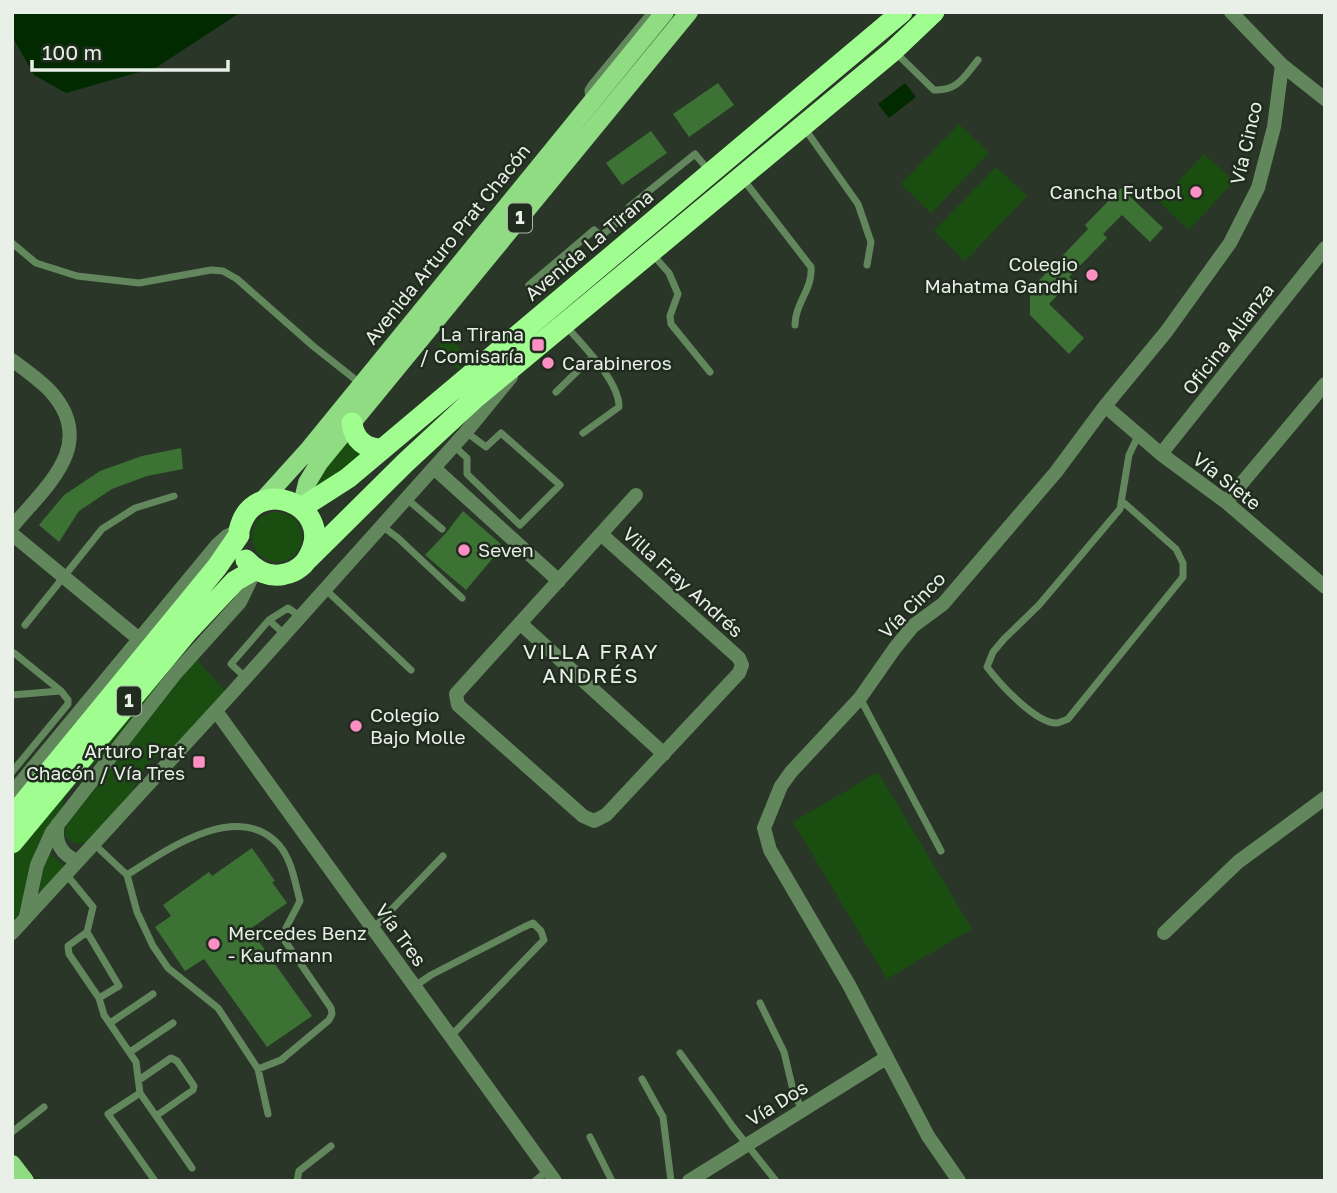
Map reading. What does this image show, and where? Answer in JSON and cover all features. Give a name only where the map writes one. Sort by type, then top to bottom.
[{"type":"highway","name":"Avenida La Tirana","points":[[301,508],[334,488],[382,449],[902,12]]},
{"type":"highway","points":[[239,533],[243,554],[256,569],[281,575],[296,570],[440,430],[740,176],[893,51],[934,12]]},
{"type":"highway","points":[[352,423],[354,434],[360,443],[382,449]]},
{"type":"highway","points":[[261,502],[282,499],[301,508],[312,523],[315,535],[308,559]]},
{"type":"highway","name":"Avenida Arturo Prat Chacón","points":[[12,817],[218,567],[239,533],[248,512],[261,502]]},
{"type":"highway","name":"1","points":[[12,843],[188,631],[229,586],[256,569]]},
{"type":"main road","name":"Avenida Arturo Prat Chacón","points":[[261,502],[309,449],[666,12]]},
{"type":"main road","name":"Avenida Arturo Prat Chacón","points":[[301,508],[312,472],[689,12]]},
{"type":"main road","points":[[12,1164],[25,1181]]},
{"type":"street","points":[[1231,12],[1282,65],[1325,99]]},
{"type":"street","name":"Vía Cinco","points":[[959,1181],[929,1136],[849,985],[770,850],[764,828],[781,786],[860,698],[913,626],[943,604],[1056,472],[1105,406],[1166,332],[1230,243],[1258,188],[1274,128],[1282,65]]},
{"type":"street","name":"Oficina Alianza","points":[[1161,454],[1325,248]]},
{"type":"street","points":[[12,933],[301,617],[466,432],[534,349]]},
{"type":"street","points":[[12,360],[50,391],[66,414],[69,450],[58,472],[12,527]]},
{"type":"street","points":[[1226,502],[1325,384]]},
{"type":"street","name":"Vía Siete","points":[[1105,406],[1161,454],[1226,502],[1325,587]]},
{"type":"street","points":[[434,468],[559,581]]},
{"type":"street","name":"Villa Fray Andrés","points":[[601,534],[741,661],[739,673],[664,754],[603,818],[590,820],[458,705],[455,698],[458,691],[636,495]]},
{"type":"street","name":"Avenida Arturo Prat Chacón","points":[[12,793],[217,545],[227,536],[239,533]]},
{"type":"street","points":[[12,534],[139,639]]},
{"type":"street","points":[[26,918],[37,865],[58,824],[176,673],[240,602],[256,569]]},
{"type":"street","points":[[520,623],[664,754]]},
{"type":"street","name":"Vía Tres","points":[[216,711],[551,1176]]},
{"type":"street","points":[[1164,933],[1238,862],[1325,798]]},
{"type":"street","points":[[58,824],[56,838],[62,851],[78,861]]},
{"type":"street","name":"Vía Dos","points":[[689,1181],[886,1058]]},
{"type":"lane","points":[[589,106],[588,90],[591,85],[651,12]]},
{"type":"lane","points":[[893,51],[934,90],[948,91],[957,85],[978,60]]},
{"type":"lane","points":[[802,125],[858,204],[871,242],[867,265]]},
{"type":"lane","points":[[529,285],[594,230],[601,236],[626,215],[629,206],[695,154],[711,173]]},
{"type":"lane","points":[[740,176],[811,267],[809,287],[795,313],[795,325]]},
{"type":"lane","points":[[12,243],[36,262],[77,276],[139,283],[211,270],[223,271],[237,279],[313,346],[362,384]]},
{"type":"lane","points":[[650,252],[669,273],[678,294],[670,316],[671,324],[710,372]]},
{"type":"lane","points":[[565,324],[607,376],[619,399],[619,407],[583,433]]},
{"type":"lane","points":[[556,392],[592,357]]},
{"type":"lane","points":[[453,446],[467,458],[467,474],[520,525],[560,485],[501,433],[486,447],[466,432]]},
{"type":"lane","points":[[1122,501],[1176,549],[1183,563],[1183,577],[1068,719],[1058,723],[1045,720],[1006,692],[987,667],[993,652],[1039,606],[1121,509],[1122,501],[1129,455],[1139,434]]},
{"type":"lane","points":[[25,625],[102,529],[135,508],[174,496]]},
{"type":"lane","points":[[406,499],[442,529]]},
{"type":"lane","points":[[382,526],[462,598]]},
{"type":"lane","points":[[325,589],[411,670]]},
{"type":"lane","points":[[246,678],[231,664],[249,643],[270,620],[288,608],[301,617]]},
{"type":"lane","points":[[270,620],[285,634]]},
{"type":"lane","points":[[249,643],[265,657]]},
{"type":"lane","points":[[12,772],[68,704],[61,691],[14,653]]},
{"type":"lane","points":[[12,695],[61,691]]},
{"type":"lane","points":[[860,698],[941,851]]},
{"type":"lane","points":[[127,875],[206,831],[234,827],[263,831],[281,847],[292,871],[300,901],[286,928],[285,941],[331,1008],[332,1014],[329,1020],[281,1060],[258,1069]]},
{"type":"lane","points":[[94,844],[127,875],[137,912],[153,946],[168,968],[218,1008],[258,1069],[268,1114]]},
{"type":"lane","points":[[373,929],[443,856]]},
{"type":"lane","points":[[66,874],[93,907],[87,932],[68,946],[69,954],[99,998],[104,1015],[136,1062],[140,1093],[192,1168]]},
{"type":"lane","points":[[415,986],[523,927],[533,923],[541,931],[544,940],[451,1036]]},
{"type":"lane","points":[[87,932],[118,986],[99,998]]},
{"type":"lane","points":[[110,1023],[153,994]]},
{"type":"lane","points":[[760,1003],[783,1052],[793,1090],[802,1110]]},
{"type":"lane","points":[[130,1052],[173,1023]]},
{"type":"lane","points":[[680,1053],[776,1181]]},
{"type":"lane","points":[[139,1080],[171,1058],[177,1061],[194,1086],[193,1090],[156,1116]]},
{"type":"lane","points":[[642,1079],[663,1117],[671,1181]]},
{"type":"lane","points":[[140,1093],[108,1114],[155,1181]]},
{"type":"lane","points":[[12,1132],[44,1107]]},
{"type":"lane","points":[[590,1137],[611,1181]]},
{"type":"lane","points":[[297,1181],[299,1171],[331,1146]]},
{"type":"lane","points":[[536,1181],[551,1176]]},
{"type":"shaded area","points":[[12,12],[241,12],[157,67],[66,93],[34,75],[12,36]]},
{"type":"shaded area","points":[[905,83],[916,97],[889,118],[878,104]]},
{"type":"shaded area","points":[[959,124],[989,153],[931,213],[901,184]]},
{"type":"shaded area","name":"Cancha Futbol","points":[[1204,154],[1234,181],[1189,230],[1159,202]]},
{"type":"shaded area","points":[[996,167],[1027,196],[965,261],[934,231]]},
{"type":"shaded area","points":[[448,336],[470,358],[458,370],[436,349]]},
{"type":"shaded area","points":[[348,439],[365,454],[314,492],[319,475]]},
{"type":"shaded area","points":[[277,512],[295,519],[302,537],[295,555],[277,562],[259,555],[252,537],[259,519]]},
{"type":"shaded area","points":[[178,652],[182,655],[100,761],[92,765],[64,798],[62,809],[36,848],[21,911],[12,923],[12,855]]},
{"type":"shaded area","points":[[196,659],[225,691],[175,745],[149,764],[138,778],[132,793],[86,842],[72,842],[65,836],[66,825]]},
{"type":"shaded area","points":[[878,772],[972,929],[887,979],[793,822]]},
{"type":"shaded area","points":[[52,855],[64,866],[42,891],[40,889],[46,856]]},
{"type":"building","points":[[718,83],[734,105],[689,137],[673,114]]},
{"type":"building","points":[[651,131],[667,153],[622,185],[606,163]]},
{"type":"building","points":[[1121,188],[1163,228],[1150,242],[1122,215],[1103,234],[1107,238],[1069,277],[1072,280],[1049,304],[1084,338],[1069,354],[1030,315],[1030,290],[1088,229],[1085,225]]},
{"type":"building","points":[[181,448],[183,469],[147,476],[112,489],[79,511],[59,542],[39,525],[64,495],[100,471],[142,456]]},
{"type":"building","name":"Seven","points":[[463,511],[503,546],[466,590],[425,555]]},
{"type":"building","name":"Mercedes Benz - Kaufmann","points":[[252,848],[287,903],[250,929],[312,1016],[267,1047],[204,959],[185,971],[155,927],[171,916],[163,905],[209,872],[212,876]]},
{"type":"place","name":"Cancha Futbol","points":[[1196,192]]},
{"type":"place","name":"Colegio Mahatma Gandhi","points":[[1092,275]]},
{"type":"place","name":"La Tirana / Comisaría","points":[[538,345]]},
{"type":"place","name":"Carabineros","points":[[548,363]]},
{"type":"place","name":"Seven","points":[[464,550]]},
{"type":"place","name":"Colegio Bajo Molle","points":[[356,726]]},
{"type":"place","name":"Arturo Prat Chacón / Vía Tres","points":[[199,762]]},
{"type":"place","name":"Mercedes Benz - Kaufmann","points":[[214,944]]},
{"type":"district","name":"VILLA FRAY ANDRÉS","points":[[591,664]]}]
